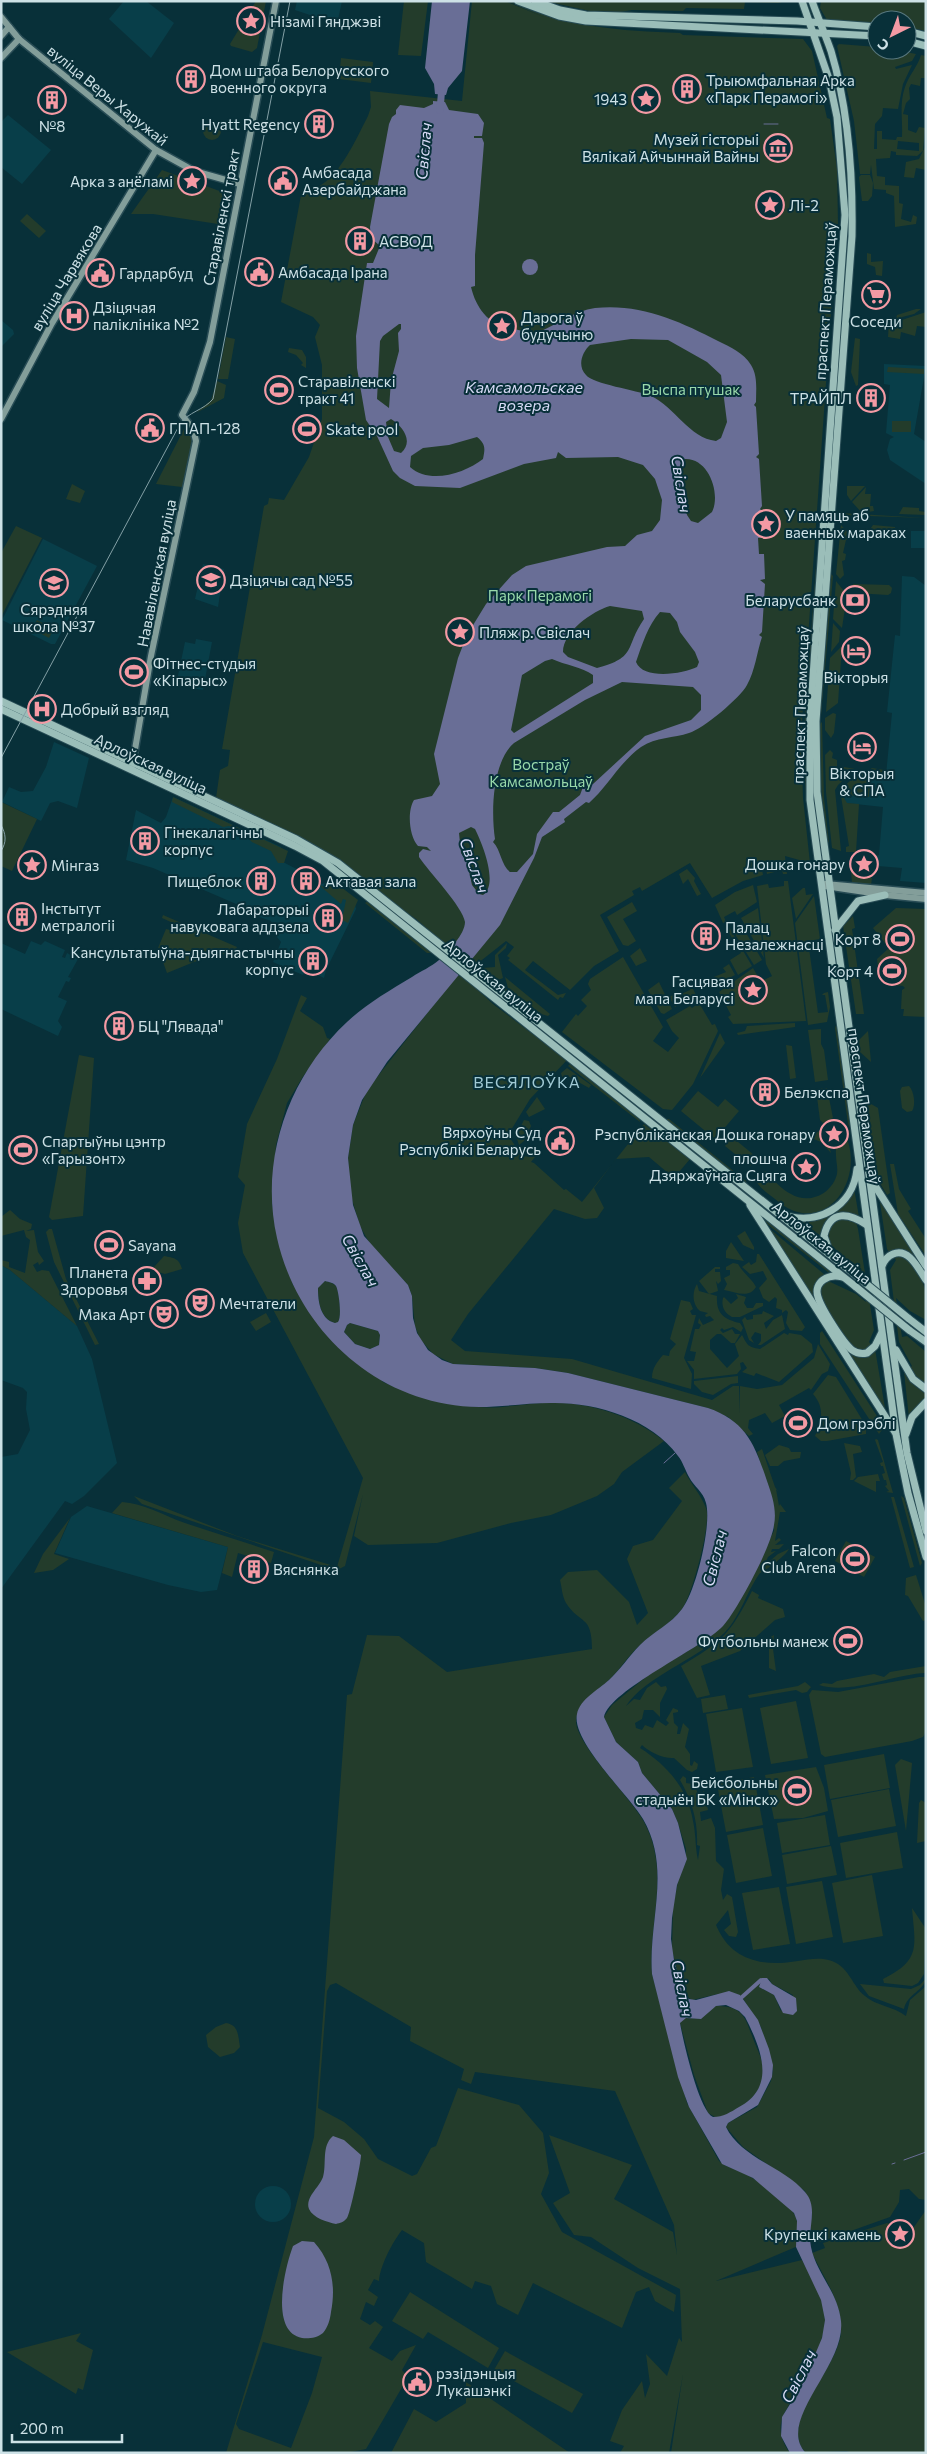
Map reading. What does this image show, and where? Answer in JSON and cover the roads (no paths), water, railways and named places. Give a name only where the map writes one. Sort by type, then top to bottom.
[{"type":"main road","name":"Старавіленскі тракт","points":[[183,417],[210,342],[276,1]]},
{"type":"main road","points":[[518,1],[569,18],[867,35]]},
{"type":"main road","points":[[535,1],[586,15],[638,22],[810,22],[867,26]]},
{"type":"main road","name":"праспект Пераможцаў","points":[[802,1],[829,79],[837,117],[845,215],[810,720],[810,800],[835,930],[911,1475],[926,1531]]},
{"type":"main road","name":"праспект Пераможцаў","points":[[812,1],[838,78],[853,189],[852,236],[816,721],[817,792],[858,1161],[881,1334],[896,1434],[908,1493],[926,1557]]},
{"type":"main road","name":"вуліца Веры Харужай","points":[[1,17],[19,38],[156,150],[194,171],[240,184]]},
{"type":"main road","points":[[1,36],[9,27]]},
{"type":"main road","points":[[1,58],[19,38]]},
{"type":"main road","name":"вуліца Чарвякова","points":[[1,418],[51,326],[156,150]]},
{"type":"main road","name":"Нававіленская вуліца","points":[[132,766],[148,674],[196,441],[195,431],[183,417]]},
{"type":"main road","name":"Арлоўская вуліца","points":[[1,701],[50,728]]},
{"type":"main road","name":"Арлоўская вуліца","points":[[1,709],[50,728],[317,850],[697,1154],[854,1273],[926,1332]]},
{"type":"main road","points":[[827,885],[926,893]]},
{"type":"main road","points":[[827,885],[884,895],[926,899]]},
{"type":"main road","points":[[835,930],[858,902],[884,895]]},
{"type":"main road","name":"Арлоўская вуліца","points":[[697,1154],[747,1200],[926,1342]]},
{"type":"main road","points":[[774,1211],[804,1219],[831,1212],[841,1203],[852,1187],[858,1161]]},
{"type":"main road","points":[[869,1176],[926,1266]]},
{"type":"main road","points":[[747,1200],[896,1434]]},
{"type":"main road","points":[[837,1260],[825,1242],[825,1231],[830,1222],[836,1218],[848,1216],[856,1217],[867,1225]]},
{"type":"main road","points":[[882,1266],[884,1261],[894,1253],[904,1254],[914,1261],[926,1280]]},
{"type":"main road","points":[[845,1278],[838,1276],[827,1277],[819,1285],[817,1292],[821,1304],[848,1346],[855,1352],[867,1353],[875,1346],[881,1334]]},
{"type":"main road","points":[[911,1320],[926,1324]]},
{"type":"main road","points":[[893,1346],[912,1379],[926,1388]]},
{"type":"main road","points":[[906,1442],[912,1417],[926,1402]]},
{"type":"water","points":[[432,1],[470,1],[462,71],[448,88],[446,95],[435,94],[434,84],[425,68]]},
{"type":"water","name":"Камсамольскае возера","points":[[433,101],[445,102],[449,110],[478,114],[484,123],[482,136],[474,136],[474,138],[482,138],[484,143],[475,255],[475,286],[471,287],[476,302],[489,319],[509,330],[510,328],[531,333],[539,332],[573,315],[595,308],[627,308],[643,311],[674,320],[736,351],[748,361],[756,378],[756,402],[754,405],[756,407],[759,454],[756,457],[759,459],[762,506],[760,509],[762,511],[764,537],[758,538],[759,554],[764,554],[765,579],[760,580],[765,584],[762,632],[759,635],[762,637],[750,680],[743,691],[729,705],[695,730],[683,735],[653,741],[641,747],[589,803],[586,802],[564,819],[565,822],[542,837],[534,858],[500,925],[387,1062],[362,1100],[353,1125],[348,1158],[353,1205],[364,1236],[408,1285],[412,1296],[413,1318],[417,1333],[428,1350],[442,1360],[453,1364],[535,1368],[568,1373],[708,1408],[721,1413],[740,1427],[753,1446],[763,1468],[774,1503],[774,1525],[761,1562],[737,1607],[723,1626],[696,1646],[638,1682],[610,1706],[604,1717],[616,1742],[638,1762],[642,1773],[672,1809],[678,1823],[687,1859],[677,1885],[671,1939],[674,1960],[683,1993],[689,1999],[696,2000],[729,1991],[740,1995],[758,2020],[769,2049],[773,2065],[772,2077],[758,2105],[728,2123],[726,2127],[742,2147],[796,2183],[809,2198],[812,2211],[811,2247],[817,2265],[832,2292],[839,2311],[841,2321],[840,2338],[799,2425],[799,2440],[806,2453],[790,2453],[781,2436],[782,2417],[803,2383],[822,2338],[825,2320],[821,2300],[796,2247],[797,2221],[794,2213],[753,2178],[722,2164],[689,2107],[678,2077],[652,1974],[658,1876],[652,1838],[636,1808],[591,1752],[577,1725],[577,1714],[586,1699],[613,1676],[640,1645],[667,1624],[682,1609],[692,1588],[702,1557],[707,1526],[705,1499],[691,1480],[680,1458],[667,1443],[637,1422],[620,1415],[603,1409],[568,1403],[479,1407],[443,1403],[409,1393],[377,1378],[349,1357],[324,1333],[304,1304],[288,1272],[277,1238],[272,1208],[272,1179],[276,1149],[283,1121],[309,1067],[347,1022],[378,998],[439,960],[455,943],[464,927],[465,922],[458,908],[419,857],[419,853],[423,849],[431,851],[427,847],[418,846],[415,842],[411,830],[410,810],[414,800],[432,796],[440,784],[434,754],[458,658],[467,635],[486,604],[512,575],[526,566],[607,547],[625,546],[637,535],[652,531],[660,520],[662,500],[655,479],[643,465],[618,457],[566,458],[558,452],[556,458],[524,464],[460,488],[415,486],[400,478],[393,471],[377,436],[366,420],[357,368],[356,336],[367,263],[373,263],[380,246],[371,238],[370,227],[389,124],[400,105],[424,108],[433,104]],"holes":[[[401,324],[401,329],[398,333],[399,351],[391,381],[389,408],[377,399],[380,341],[383,336]],[[631,339],[668,340],[707,362],[721,375],[727,422],[721,438],[716,441],[706,439],[690,428],[660,401],[651,396],[590,378],[583,371],[581,363],[585,351],[590,345]],[[391,419],[403,430],[407,439],[405,449],[401,453],[394,451],[388,437],[386,422]],[[477,437],[484,447],[483,459],[467,469],[447,475],[427,475],[418,472],[410,467],[411,456],[423,448],[449,445]],[[685,459],[701,464],[711,478],[715,496],[712,512],[698,523],[691,521],[687,515],[680,470],[680,465]],[[610,606],[642,611],[644,619],[625,655],[619,660],[597,668],[568,657],[563,652],[564,644],[568,637],[588,617]],[[660,612],[670,613],[677,622],[680,632],[695,652],[699,662],[697,667],[683,672],[664,674],[640,668],[636,662],[649,629]],[[552,659],[589,672],[593,675],[593,683],[514,733],[511,730],[522,675],[545,661]],[[622,682],[693,687],[701,695],[701,710],[691,720],[645,736],[593,784],[583,787],[580,795],[559,812],[553,812],[537,834],[533,854],[517,872],[510,872],[507,869],[493,842],[495,839],[493,802],[497,775],[501,762],[514,743],[585,700]],[[471,827],[475,829],[478,835],[488,863],[488,890],[483,895],[479,894],[472,885],[467,862],[461,853],[459,833]],[[325,1281],[336,1286],[340,1304],[338,1322],[335,1323],[326,1318],[321,1309],[318,1288]],[[350,1323],[378,1331],[380,1335],[379,1345],[370,1349],[355,1344],[344,1332]],[[726,2005],[739,2011],[745,2017],[751,2029],[760,2054],[762,2078],[758,2089],[751,2099],[727,2114],[713,2117],[702,2102],[684,2044],[680,2023],[686,2018],[701,2019],[716,2006]]]},
{"type":"water","points":[[530,259],[536,261],[538,267],[536,273],[530,275],[524,273],[522,267],[524,261]]},
{"type":"water","points":[[762,1978],[767,1978],[772,1984],[796,1998],[797,2011],[793,2015],[783,2013],[774,1995],[759,1987]]},
{"type":"water","points":[[333,2136],[344,2140],[361,2155],[353,2198],[347,2218],[336,2224],[317,2217],[311,2212],[308,2205],[323,2177],[327,2145]]},
{"type":"water","points":[[302,2241],[314,2242],[320,2250],[329,2266],[333,2284],[330,2318],[327,2326],[321,2335],[310,2338],[302,2338],[292,2333],[286,2324],[283,2312],[282,2298],[286,2268],[293,2246]]},
{"type":"waterway","name":"Свіслач","points":[[440,110],[442,86]]},
{"type":"waterway","points":[[764,124],[778,124]]},
{"type":"waterway","points":[[664,1463],[675,1453]]},
{"type":"waterway","points":[[742,1997],[761,1980]]},
{"type":"waterway","points":[[904,2160],[926,2152]]},
{"type":"tram line","points":[[1,758],[180,424],[213,399],[290,1]]},
{"type":"tram line","points":[[1,825],[5,838],[1,851]]},
{"type":"place","name":"Нізамі Гянджэві","points":[[251,21]]},
{"type":"place","name":"Дом штаба Белорусского военного округа","points":[[191,79]]},
{"type":"place","name":"Трыюмфальная Арка «Парк Перамогі»","points":[[687,89]]},
{"type":"place","name":"1943","points":[[646,99]]},
{"type":"place","name":"№8","points":[[52,100]]},
{"type":"place","name":"Hyatt Regency","points":[[319,124]]},
{"type":"place","name":"Музей гісторыі Вялікай Айчыннай Вайны","points":[[778,148]]},
{"type":"place","name":"Арка з анёламі","points":[[192,181]]},
{"type":"place","name":"Амбасада Азербайджана","points":[[283,181]]},
{"type":"place","name":"Лі-2","points":[[770,205]]},
{"type":"place","name":"АСВОД","points":[[360,241]]},
{"type":"place","name":"Амбасада Ірана","points":[[259,272]]},
{"type":"place","name":"Гардарбуд","points":[[100,273]]},
{"type":"place","name":"Соседи","points":[[876,295]]},
{"type":"place","name":"Дзіцячая паліклініка №2","points":[[74,316]]},
{"type":"place","name":"Дарога ў будучыню","points":[[502,326]]},
{"type":"place","name":"Старавіленскі тракт 41","points":[[279,390]]},
{"type":"place","name":"ТРАЙПЛ","points":[[871,398]]},
{"type":"place","name":"ГПАП-128","points":[[150,428]]},
{"type":"place","name":"Skate pool","points":[[307,429]]},
{"type":"place","name":"У памяць аб ваенных мараках","points":[[766,524]]},
{"type":"place","name":"Дзіцячы сад №55","points":[[211,580]]},
{"type":"place","name":"Сярэдняя школа №37","points":[[54,583]]},
{"type":"place","name":"Беларусбанк","points":[[855,600]]},
{"type":"place","name":"Пляж р. Свіслач","points":[[460,632]]},
{"type":"place","name":"Вікторыя","points":[[856,651]]},
{"type":"place","name":"Фітнес-студыя «Кіпарыс»","points":[[134,672]]},
{"type":"place","name":"Добрый взгляд","points":[[42,709]]},
{"type":"place","name":"Вікторыя & СПА","points":[[862,747]]},
{"type":"place","name":"Гінекалагічны корпус","points":[[145,841]]},
{"type":"place","name":"Дошка гонару","points":[[864,864]]},
{"type":"place","name":"Мінгаз","points":[[32,865]]},
{"type":"place","name":"Пищеблок","points":[[261,881]]},
{"type":"place","name":"Актавая зала","points":[[306,881]]},
{"type":"place","name":"Інстытут метралогіі","points":[[22,917]]},
{"type":"place","name":"Лабараторыі навуковага аддзела","points":[[328,918]]},
{"type":"place","name":"Палац Незалежнасці","points":[[706,936]]},
{"type":"place","name":"Корт 8","points":[[900,939]]},
{"type":"place","name":"Кансультатыўна-дыягнастычны корпус","points":[[313,961]]},
{"type":"place","name":"Корт 4","points":[[892,971]]},
{"type":"place","name":"Гасцявая мапа Беларусі","points":[[753,990]]},
{"type":"place","name":"БЦ \"Лявада\"","points":[[119,1026]]},
{"type":"place","name":"Белэкспа","points":[[765,1092]]},
{"type":"place","name":"Рэспубліканская Дошка гонару","points":[[834,1134]]},
{"type":"place","name":"Вярхоўны Суд Рэспублікі Беларусь","points":[[560,1141]]},
{"type":"place","name":"Спартыўны цэнтр «Гарызонт»","points":[[23,1150]]},
{"type":"place","name":"плошча Дзяржаўнага Сцяга","points":[[806,1167]]},
{"type":"place","name":"Sayana","points":[[109,1245]]},
{"type":"place","name":"Планета Здоровья","points":[[147,1281]]},
{"type":"place","name":"Мечтатели","points":[[200,1303]]},
{"type":"place","name":"Мака Арт","points":[[164,1314]]},
{"type":"place","name":"Дом грэблі","points":[[798,1423]]},
{"type":"place","name":"Falcon Club Arena","points":[[855,1559]]},
{"type":"place","name":"Вяснянка","points":[[254,1569]]},
{"type":"place","name":"Футбольны манеж","points":[[848,1641]]},
{"type":"place","name":"Бейсбольны стадыён БК «Мінск»","points":[[797,1791]]},
{"type":"place","name":"Крупецкі камень","points":[[900,2234]]},
{"type":"place","name":"рэзідэнцыя Лукашэнкі","points":[[417,2382]]},
{"type":"district","name":"ВЕСЯЛОЎКА","points":[[527,1081]]},
{"type":"park label","name":"Выспа птушак","points":[[691,389]]},
{"type":"park label","name":"Парк Перамогі","points":[[540,595]]},
{"type":"park label","name":"Востраў Камсамольцаў","points":[[541,772]]}]
